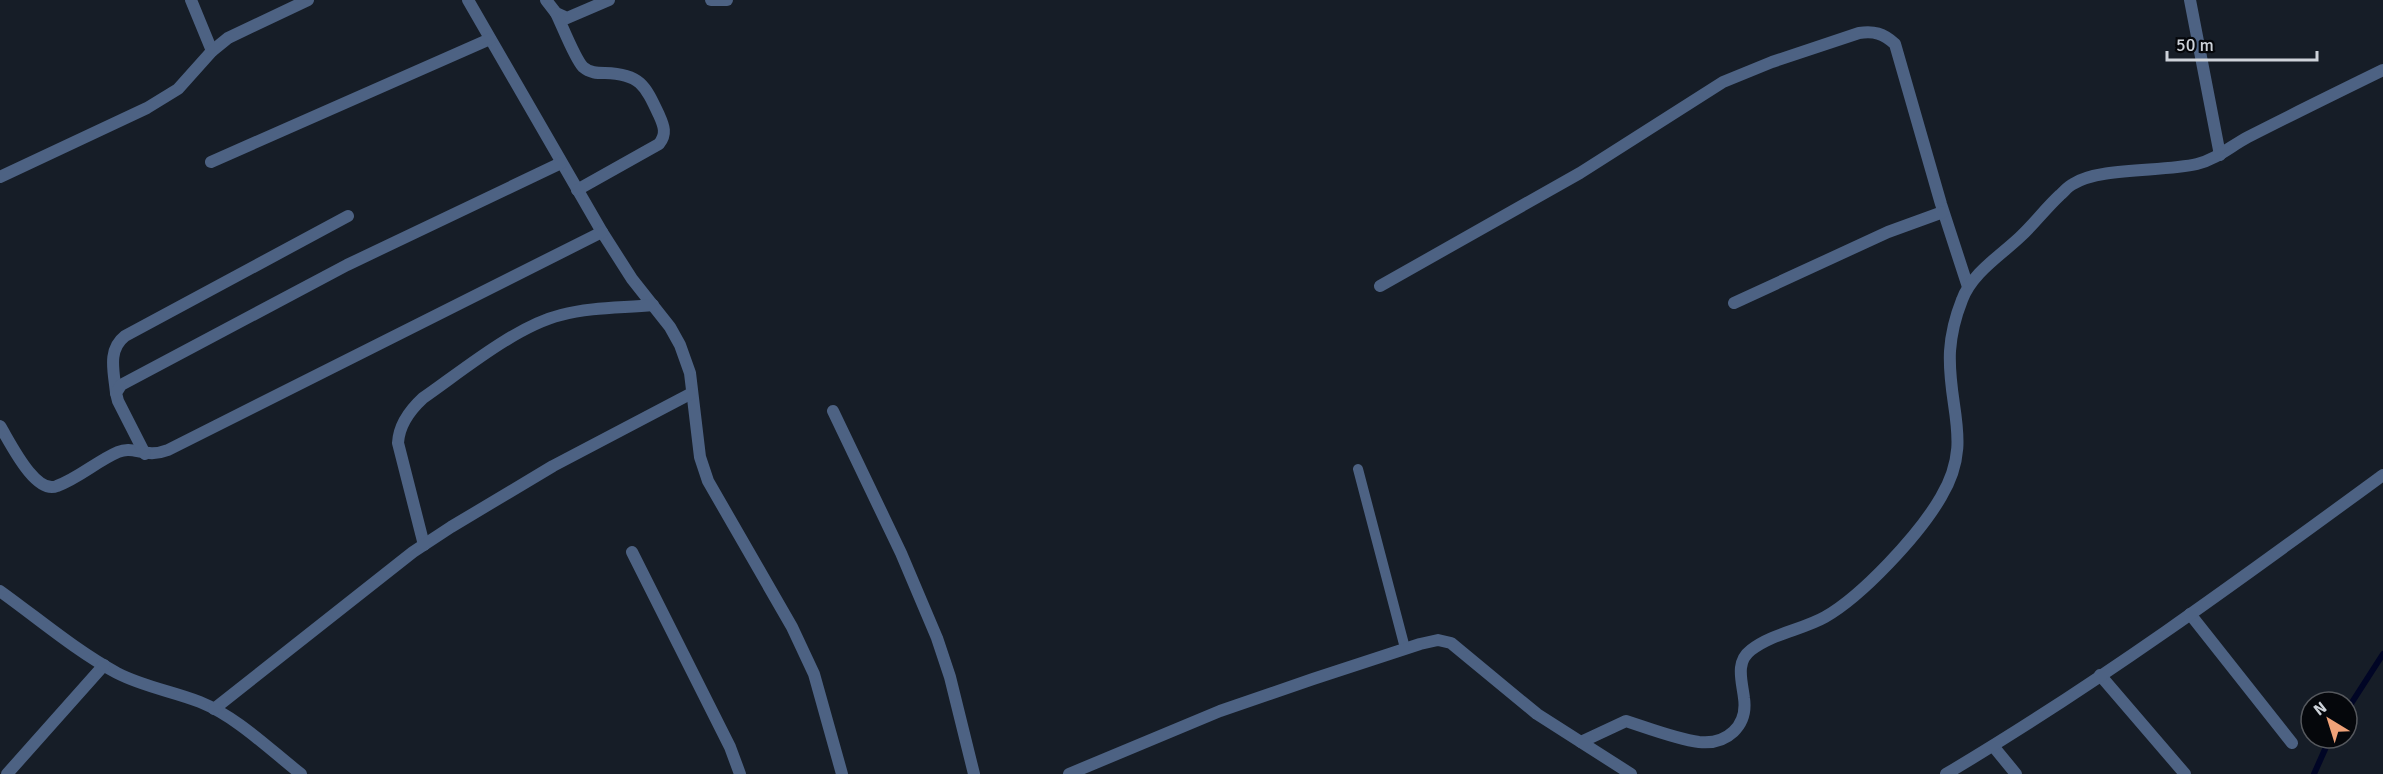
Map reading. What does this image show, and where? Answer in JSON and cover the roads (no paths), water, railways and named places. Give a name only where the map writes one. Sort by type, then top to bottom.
[{"type":"street","points":[[191,0],[212,51]]},
{"type":"street","points":[[0,177],[147,108],[178,89],[212,51],[228,38],[308,0]]},
{"type":"street","points":[[468,0],[602,232],[632,279],[680,345],[690,373],[700,457],[708,481],[792,627],[814,674],[842,774]]},
{"type":"street","points":[[546,0],[556,13],[581,65],[596,73],[625,74],[640,81],[651,97],[665,131],[664,138],[659,144],[577,190]]},
{"type":"street","points":[[556,13],[567,18],[609,0]]},
{"type":"street","points":[[711,0],[728,0]]},
{"type":"street","points":[[2190,0],[2220,155]]},
{"type":"street","points":[[1380,286],[1580,173],[1724,82],[1772,62],[1859,33],[1873,31],[1886,36],[1895,44],[1943,212],[1968,287]]},
{"type":"street","points":[[211,162],[490,39]]},
{"type":"street","points":[[1581,742],[1626,721],[1699,742],[1716,741],[1732,734],[1743,720],[1745,701],[1740,674],[1742,662],[1749,651],[1778,635],[1822,619],[1845,605],[1920,526],[1941,497],[1956,464],[1959,442],[1950,349],[1961,301],[1968,287],[1983,270],[2018,239],[2072,184],[2093,175],[2201,163],[2383,70]]},
{"type":"street","points":[[116,393],[121,385],[131,379],[347,265],[561,163]]},
{"type":"street","points":[[1734,303],[1888,232],[1943,212]]},
{"type":"street","points":[[145,454],[116,393],[113,354],[117,342],[348,216]]},
{"type":"street","points":[[0,426],[33,478],[41,486],[55,488],[121,450],[157,454],[168,450],[602,232]]},
{"type":"street","points":[[424,545],[398,443],[398,432],[414,407],[423,398],[502,344],[544,321],[577,311],[653,305]]},
{"type":"street","points":[[214,709],[424,545],[553,466],[692,393]]},
{"type":"street","points":[[833,411],[901,554],[937,638],[950,677],[974,774]]},
{"type":"street","points":[[1946,774],[1993,746],[2190,614],[2383,475]]},
{"type":"street","points":[[632,552],[730,747],[740,774]]},
{"type":"street","points":[[0,591],[72,646],[104,665],[146,686],[200,702],[227,716],[301,774]]},
{"type":"street","points":[[2190,614],[2292,743]]},
{"type":"street","points":[[1068,774],[1220,711],[1406,648],[1437,640],[1451,643],[1537,714],[1631,774]]},
{"type":"street","points":[[7,774],[104,665]]},
{"type":"street","points":[[2100,675],[2185,774]]},
{"type":"street","points":[[1993,746],[2016,774]]},
{"type":"lane","points":[[1358,469],[1406,648]]},
{"type":"waterway","points":[[2359,691],[2383,654]]},
{"type":"waterway","points":[[2314,774],[2325,750]]}]
